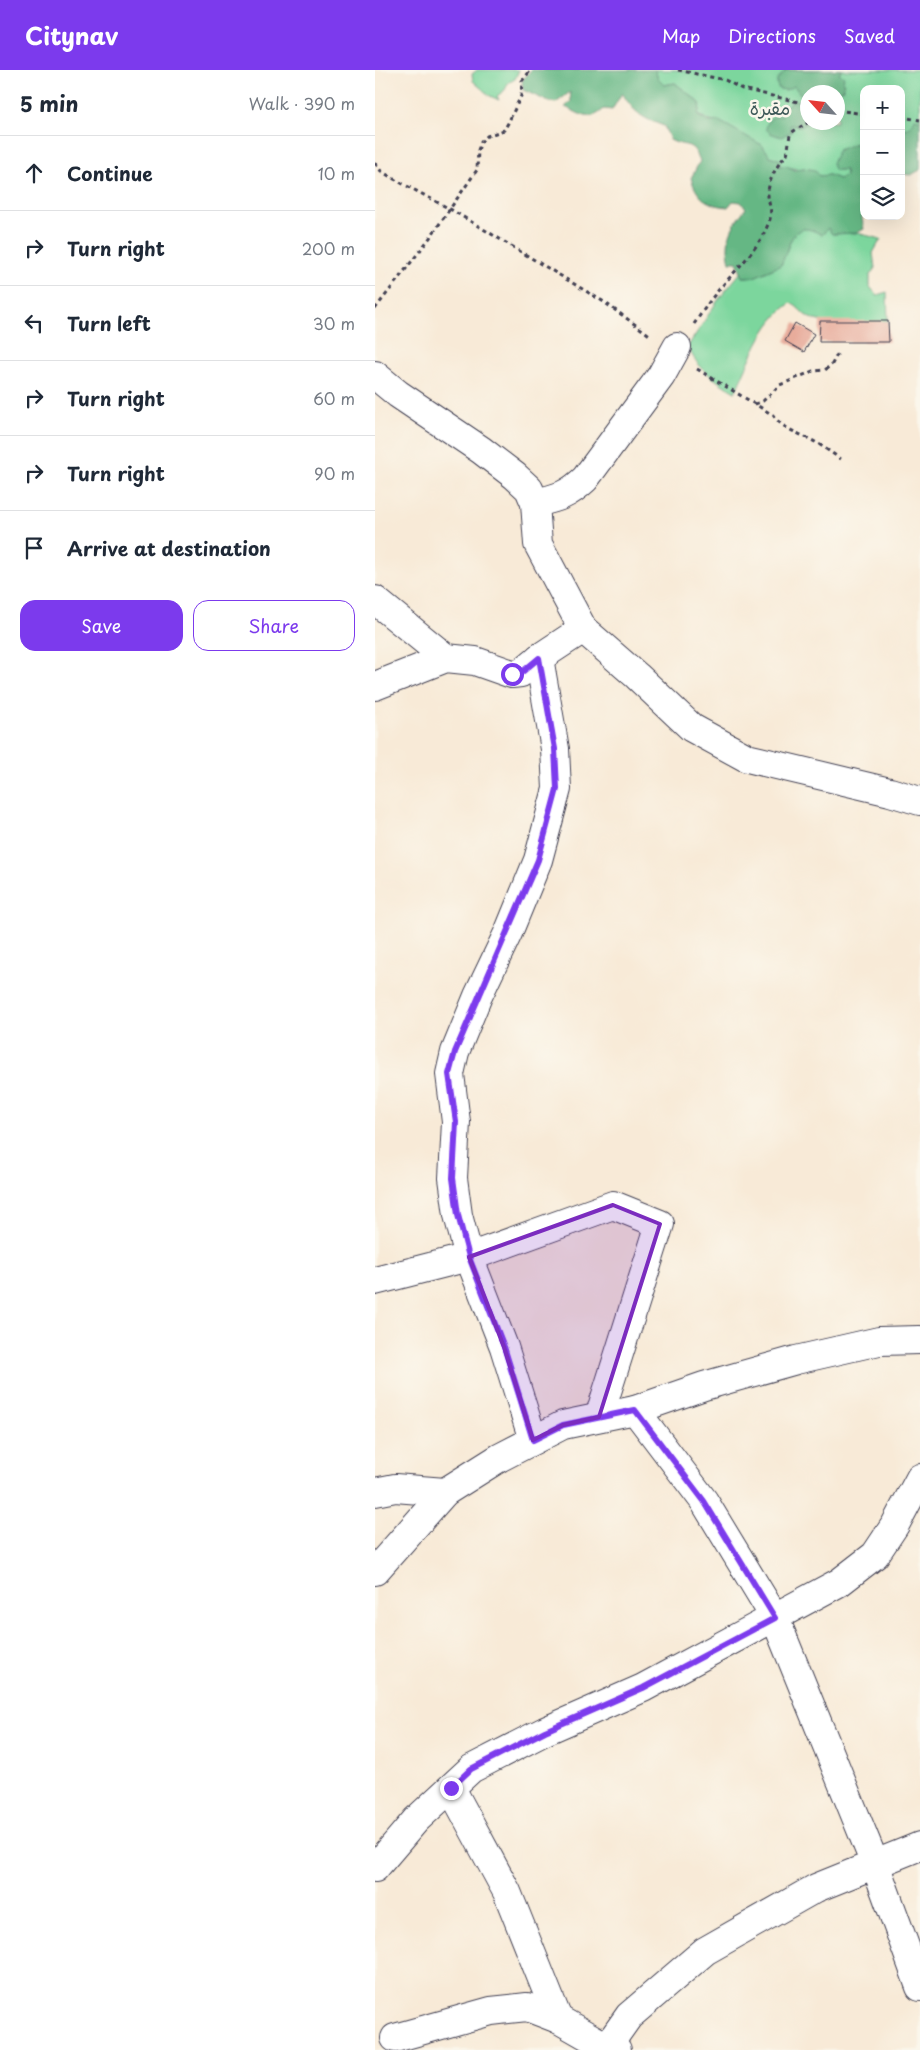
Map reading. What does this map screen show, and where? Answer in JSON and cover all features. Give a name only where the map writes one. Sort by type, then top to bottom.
[{"type":"street","points":[[535,503],[560,498],[575,489],[585,479],[661,376],[675,350]]},
{"type":"street","points":[[375,375],[398,394],[515,476],[529,489],[535,503],[538,544],[583,629],[693,728],[747,758],[920,801]]},
{"type":"street","points":[[375,600],[446,658]]},
{"type":"street","points":[[375,686],[446,658],[475,661],[512,674],[521,673],[539,658],[583,629]]},
{"type":"street","points":[[533,1440],[504,1347],[469,1257],[458,1215],[453,1178],[456,1122],[449,1074],[455,1052],[477,996],[507,933],[538,860],[557,789],[555,749],[539,658]]},
{"type":"street","points":[[375,1281],[469,1257],[613,1205],[660,1224],[599,1417]]},
{"type":"street","points":[[375,1571],[445,1492],[499,1458],[563,1425],[635,1410],[704,1386],[796,1360],[879,1341],[920,1340]]},
{"type":"street","points":[[635,1410],[704,1501],[775,1618],[875,1864],[920,1987]]},
{"type":"street","points":[[375,1868],[416,1820],[471,1769],[545,1731],[643,1688],[840,1582],[875,1555],[895,1525],[920,1478]]},
{"type":"street","points":[[375,1492],[395,1488],[445,1492]]},
{"type":"street","points":[[451,1788],[507,1892],[558,2019]]},
{"type":"street","points":[[394,2041],[491,2010],[527,2007],[558,2019],[610,2049],[629,2016],[705,1951],[816,1888],[920,1846]]},
{"type":"path","points":[[375,309],[407,270],[477,170],[477,150],[481,142],[487,136],[504,130],[519,101],[523,90],[522,81],[531,70]]},
{"type":"path","points":[[678,70],[725,80],[741,89],[800,102]]},
{"type":"path","points":[[845,111],[860,113]]},
{"type":"path","points":[[905,118],[920,120]]},
{"type":"path","points":[[675,350],[717,293],[755,249],[765,233],[771,220],[772,208],[768,197],[768,189],[781,160],[787,155],[787,140],[791,132],[800,127]]},
{"type":"path","points":[[375,163],[381,171],[394,179],[450,209],[604,302],[754,404],[773,414],[783,426],[817,443],[841,459]]},
{"type":"path","points":[[754,404],[763,400],[780,385],[813,372],[825,370],[832,364],[838,353]]},
{"type":"highlighted area","points":[[613,1205],[660,1224],[599,1417],[563,1425],[533,1440],[504,1347],[469,1257]]},
{"type":"green space","points":[[477,70],[519,70],[515,79],[508,83],[505,90],[497,96],[499,100],[490,96],[473,81],[472,74]]},
{"type":"green space","points":[[531,70],[655,70],[658,79],[664,85],[675,83],[700,103],[698,116],[710,122],[719,121],[762,145],[770,156],[781,160],[779,166],[787,166],[795,170],[804,168],[815,170],[819,176],[829,175],[839,179],[846,176],[845,170],[834,170],[832,163],[838,150],[860,143],[860,220],[862,220],[864,229],[857,233],[832,234],[828,228],[822,235],[812,230],[804,229],[798,231],[790,241],[781,265],[754,277],[743,277],[737,262],[730,262],[728,247],[733,227],[746,208],[741,202],[733,201],[728,207],[714,204],[704,199],[696,191],[691,178],[700,161],[691,147],[670,140],[664,126],[640,114],[631,106],[622,93],[612,110],[604,109],[594,116],[585,116],[565,107],[571,101],[570,92],[556,103],[549,102],[523,90],[522,81]]},
{"type":"green space","name":"مقبرة","points":[[655,70],[920,70],[920,120],[915,118],[911,125],[905,128],[905,85],[860,85],[860,143],[853,144],[834,170],[845,170],[846,176],[839,179],[829,175],[819,176],[804,168],[797,169],[778,166],[762,145],[698,115],[700,103],[675,83],[664,85],[658,79]]},
{"type":"green space","points":[[786,70],[842,70],[839,74],[844,77],[844,85],[800,85],[800,94],[794,86],[786,90],[779,89],[777,80]]},
{"type":"green space","points":[[794,100],[800,102],[800,126],[790,125],[791,132],[781,137],[770,133],[766,129],[769,120],[781,116],[785,107]]},
{"type":"green space","points":[[915,118],[920,120],[920,170],[911,175],[905,174],[905,128],[911,125]]},
{"type":"green space","points":[[802,228],[812,229],[822,235],[828,228],[832,234],[857,233],[881,239],[873,253],[875,268],[870,275],[870,287],[877,295],[887,292],[888,321],[837,323],[818,321],[807,316],[791,303],[781,311],[764,332],[735,392],[701,367],[691,354],[688,346],[718,300],[741,272],[743,277],[754,277],[781,265],[793,234]]},
{"type":"building","points":[[820,321],[888,321],[889,342],[819,342]]},
{"type":"building","points":[[795,323],[814,334],[804,352],[785,341]]},
{"type":"route","points":[[451,1788],[471,1769],[545,1731],[643,1688],[775,1618],[704,1501],[635,1410],[563,1425],[533,1440],[504,1347],[469,1257],[458,1215],[453,1178],[453,1144],[456,1122],[449,1074],[455,1052],[477,996],[507,933],[538,860],[557,789],[555,749],[539,658],[521,673],[512,674]]}]
